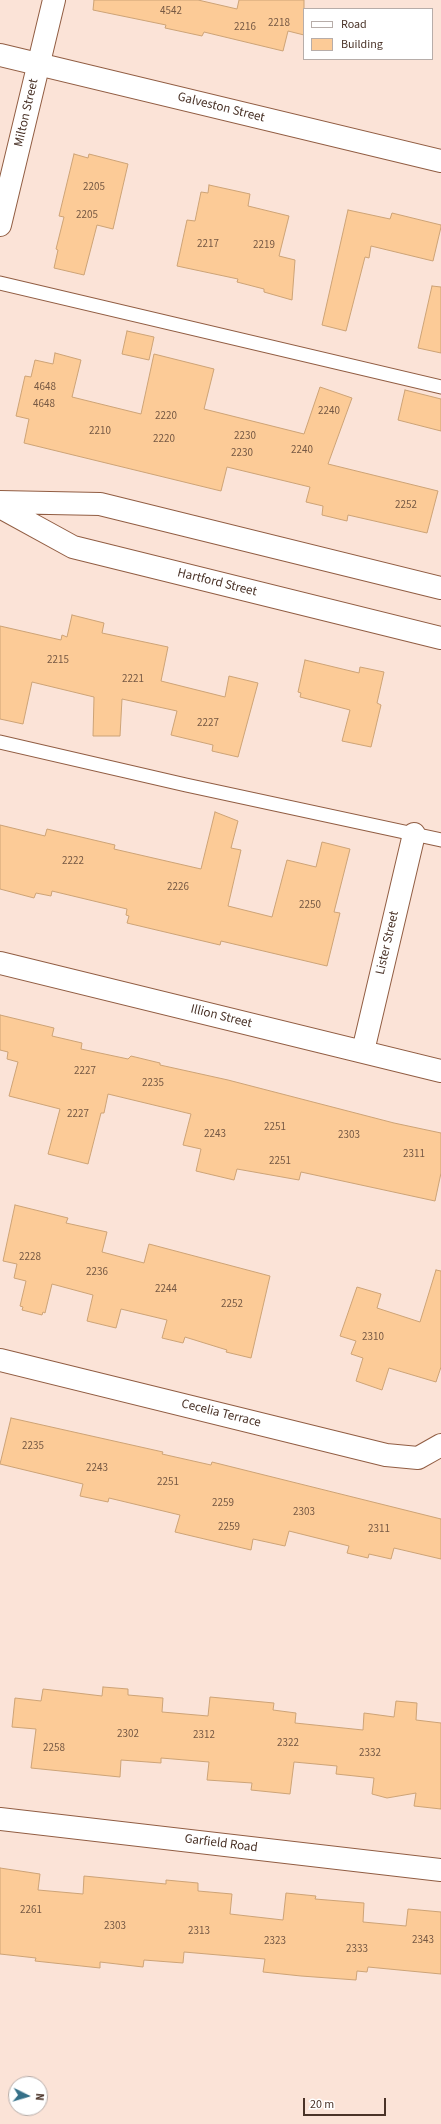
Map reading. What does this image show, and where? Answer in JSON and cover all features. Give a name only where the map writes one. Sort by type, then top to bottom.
[{"type":"street","name":"Milton Street","points":[[0,225],[54,0]]},
{"type":"street","name":"Galveston Street","points":[[0,55],[441,161]]},
{"type":"street","points":[[0,502],[100,504],[441,588]]},
{"type":"street","name":"Hartford Street","points":[[0,507],[73,547],[441,638]]},
{"type":"street","name":"Lister Street","points":[[363,1051],[414,834]]},
{"type":"street","name":"Illion Street","points":[[0,963],[441,1071]]},
{"type":"street","name":"Cecelia Terrace","points":[[0,1360],[386,1455],[418,1458],[441,1445]]},
{"type":"street","name":"Garfield Road","points":[[0,1819],[441,1870]]},
{"type":"lane","points":[[0,283],[441,387]]},
{"type":"lane","points":[[0,742],[186,785],[441,840]]},
{"type":"building","points":[[94,0],[198,0],[237,9],[239,0],[304,0],[303,35],[288,31],[283,51],[204,32],[202,36],[165,28],[166,25],[93,10]]},
{"type":"building","points":[[74,154],[88,158],[89,154],[128,164],[113,229],[97,225],[84,275],[54,268],[58,250],[56,249],[64,217],[59,216]]},
{"type":"building","points":[[209,185],[250,194],[248,206],[289,216],[279,256],[295,260],[292,300],[264,292],[264,289],[237,282],[238,279],[177,266],[187,220],[195,221],[201,192],[208,193]]},
{"type":"building","points":[[348,210],[390,219],[392,213],[441,225],[441,227],[433,261],[371,246],[369,258],[365,257],[346,331],[322,325]]},
{"type":"building","points":[[432,286],[441,287],[441,353],[418,348]]},
{"type":"building","points":[[127,331],[154,337],[149,360],[122,354]]},
{"type":"building","points":[[55,353],[81,360],[72,397],[141,414],[154,354],[214,369],[204,409],[304,434],[320,387],[352,398],[328,464],[438,491],[427,533],[348,515],[347,521],[322,515],[323,506],[306,502],[310,487],[227,467],[221,491],[24,443],[29,419],[16,416],[25,376],[31,377],[35,360],[53,364]]},
{"type":"building","points":[[405,390],[441,399],[441,431],[398,420]]},
{"type":"building","points":[[72,615],[104,623],[102,633],[168,647],[161,681],[225,697],[229,676],[258,683],[238,757],[212,751],[213,745],[171,735],[177,711],[122,699],[120,736],[93,736],[94,697],[32,682],[23,724],[0,719],[0,626],[61,640],[62,635],[67,637]]},
{"type":"building","points":[[305,660],[359,673],[360,667],[384,672],[377,703],[381,705],[371,747],[342,741],[350,710],[300,697],[301,693],[298,692]]},
{"type":"building","points":[[215,812],[238,821],[231,848],[241,850],[228,906],[272,917],[287,860],[316,867],[322,842],[350,849],[334,912],[340,913],[327,966],[221,941],[220,945],[127,923],[129,916],[126,915],[127,909],[52,891],[51,896],[36,893],[34,898],[0,889],[0,825],[45,836],[47,829],[115,845],[114,849],[201,869]]},
{"type":"building","points":[[0,1015],[54,1028],[52,1036],[82,1043],[81,1049],[128,1059],[131,1056],[160,1063],[160,1065],[228,1080],[394,1123],[441,1133],[441,1173],[435,1201],[301,1172],[299,1180],[237,1169],[234,1180],[196,1171],[201,1149],[183,1145],[191,1114],[108,1094],[104,1113],[101,1113],[88,1164],[48,1154],[60,1109],[9,1096],[18,1062],[7,1059],[8,1052],[0,1050]]},
{"type":"building","points":[[15,1205],[68,1218],[66,1223],[107,1232],[102,1252],[144,1263],[149,1244],[270,1276],[251,1358],[226,1352],[227,1350],[185,1337],[183,1343],[162,1338],[167,1320],[121,1309],[116,1328],[87,1321],[93,1295],[52,1284],[45,1313],[43,1312],[42,1315],[22,1310],[23,1307],[20,1306],[26,1281],[14,1278],[17,1264],[3,1261]]},
{"type":"building","points":[[436,1270],[441,1271],[441,1367],[436,1382],[389,1368],[382,1390],[356,1381],[363,1358],[351,1354],[356,1341],[340,1336],[357,1287],[381,1294],[377,1308],[420,1322]]},
{"type":"building","points":[[11,1418],[163,1452],[162,1454],[211,1465],[212,1462],[441,1519],[441,1559],[394,1548],[391,1559],[369,1554],[368,1558],[347,1553],[349,1546],[289,1531],[285,1546],[253,1539],[251,1550],[175,1532],[180,1515],[109,1498],[108,1502],[80,1496],[83,1484],[0,1464]]},
{"type":"building","points":[[103,1687],[128,1689],[128,1695],[163,1698],[162,1712],[208,1716],[210,1697],[274,1703],[273,1710],[296,1713],[295,1723],[363,1730],[364,1713],[394,1717],[396,1701],[417,1703],[416,1720],[441,1723],[441,1809],[414,1806],[416,1793],[387,1798],[372,1794],[374,1778],[336,1774],[337,1766],[294,1762],[290,1794],[251,1790],[252,1783],[207,1780],[209,1762],[161,1758],[161,1763],[121,1760],[120,1777],[31,1768],[36,1729],[12,1727],[15,1698],[41,1701],[43,1689],[102,1696]]},
{"type":"building","points":[[0,1868],[40,1874],[38,1890],[83,1894],[84,1876],[166,1884],[166,1880],[198,1883],[198,1891],[232,1894],[230,1914],[283,1920],[286,1893],[316,1896],[315,1899],[364,1903],[363,1922],[406,1926],[408,1909],[441,1912],[441,1974],[368,1967],[367,1972],[357,1971],[356,1980],[301,1976],[263,1972],[265,1959],[184,1952],[183,1963],[144,1960],[143,1967],[100,1962],[100,1968],[35,1961],[36,1958],[0,1954]]}]
